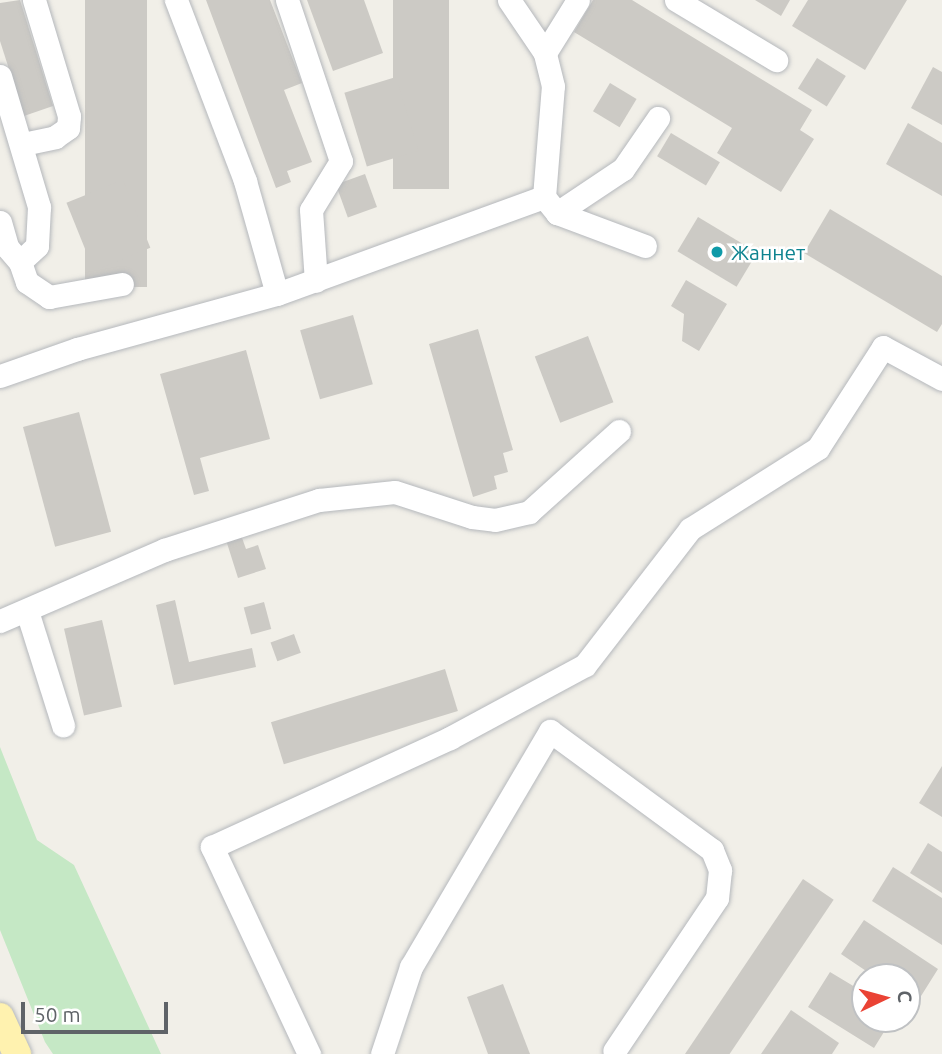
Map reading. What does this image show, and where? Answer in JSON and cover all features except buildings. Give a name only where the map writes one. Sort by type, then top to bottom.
[{"type":"main road","points":[[0,1017],[17,1054]]},
{"type":"lane","points":[[23,144],[55,137],[68,128],[69,116],[34,0]]},
{"type":"lane","points":[[176,0],[245,181],[277,294]]},
{"type":"lane","points":[[287,0],[341,162],[311,210],[316,281]]},
{"type":"lane","points":[[545,53],[578,0]]},
{"type":"lane","points":[[676,0],[776,60]]},
{"type":"lane","points":[[520,6],[545,53],[553,86],[551,205]]},
{"type":"lane","points":[[0,76],[23,144],[38,206],[37,246],[20,262]]},
{"type":"lane","points":[[0,376],[77,349],[277,294],[551,205],[623,169],[658,118]]},
{"type":"lane","points":[[551,205],[645,246]]},
{"type":"lane","points":[[0,222],[7,247],[20,262],[27,282],[49,297],[122,284]]},
{"type":"lane","points":[[309,1054],[212,847],[450,738],[585,665],[690,529],[818,448],[883,347],[942,379]]},
{"type":"lane","points":[[0,621],[164,550],[319,500],[395,492],[472,517],[495,520],[529,512],[619,431]]},
{"type":"lane","points":[[27,611],[63,725]]},
{"type":"lane","points":[[382,1054],[411,967],[550,731],[712,850],[720,870],[717,898],[614,1051]]},
{"type":"green space","points":[[0,747],[37,840],[74,865],[161,1054],[53,1054],[45,1042],[0,930]]},
{"type":"place","name":"Жаннет","points":[[717,252]]}]
